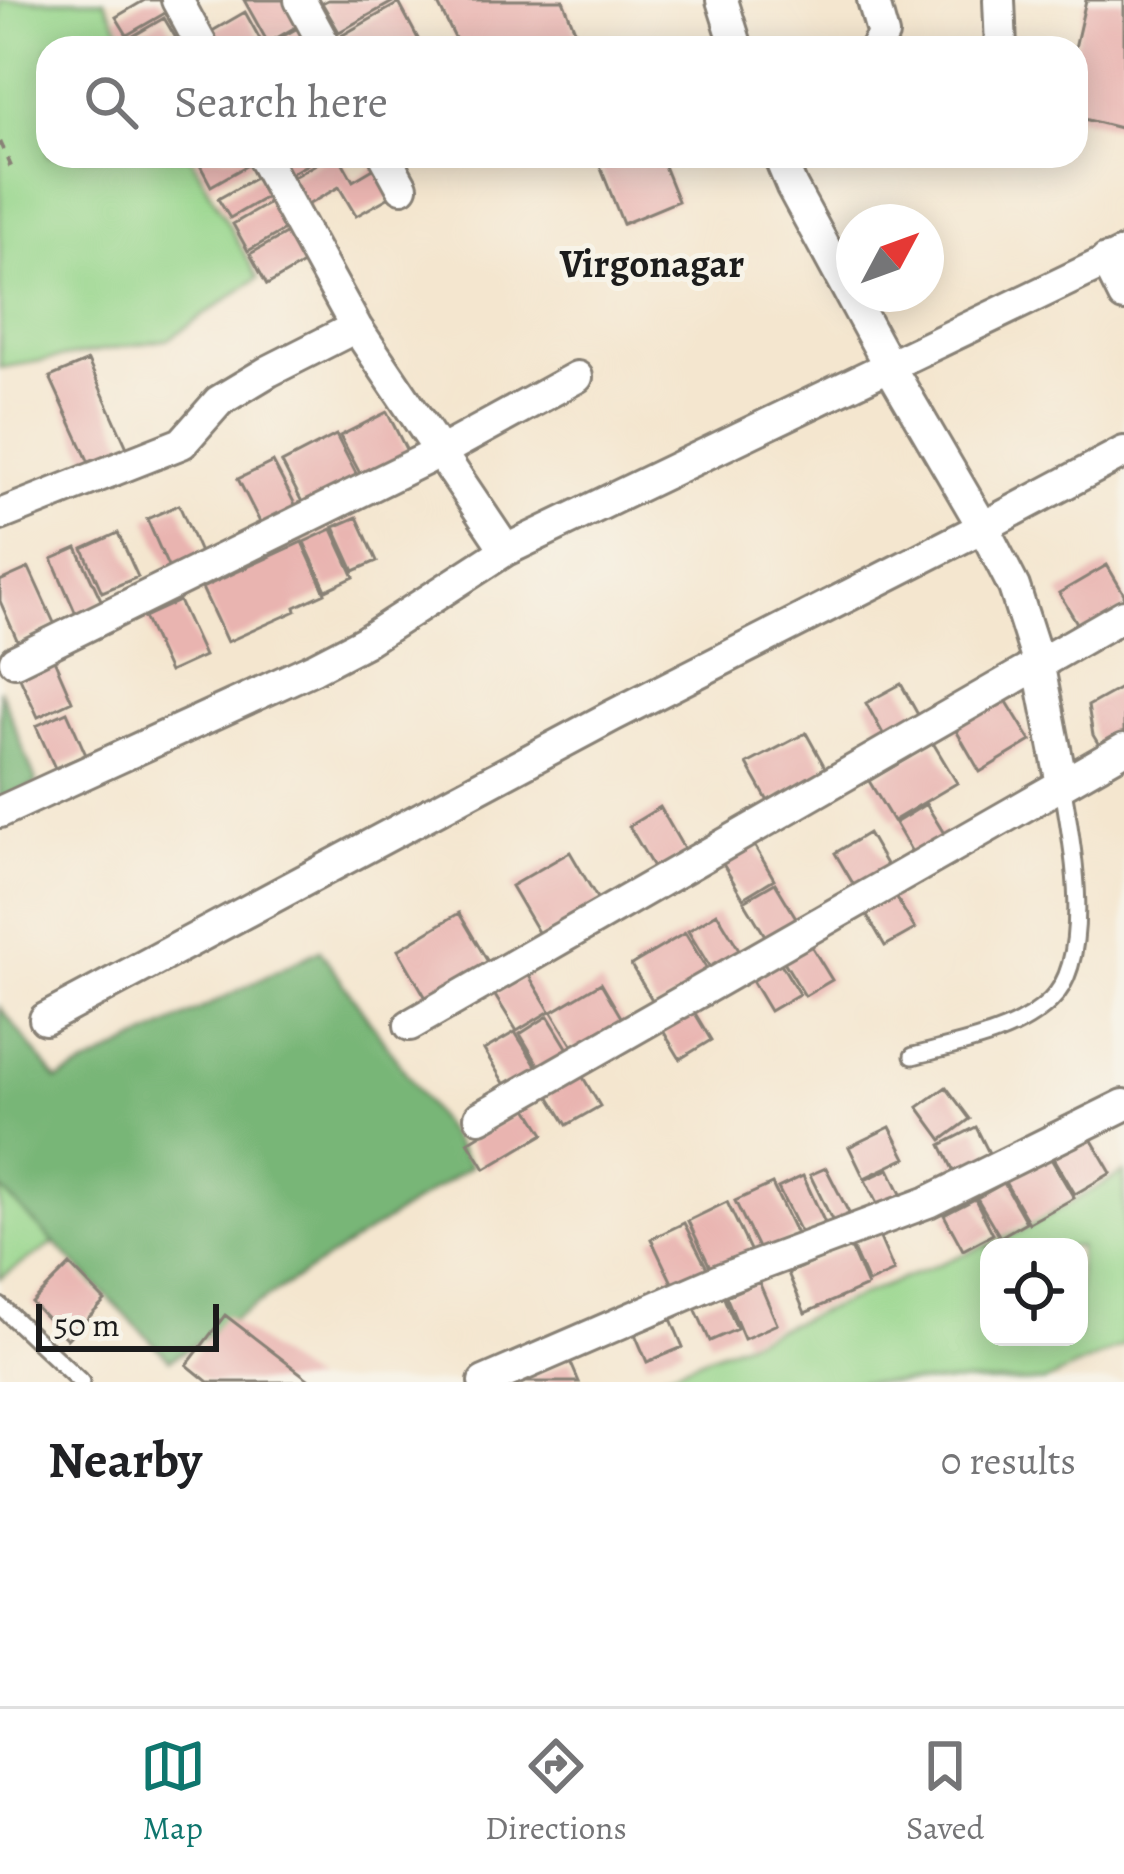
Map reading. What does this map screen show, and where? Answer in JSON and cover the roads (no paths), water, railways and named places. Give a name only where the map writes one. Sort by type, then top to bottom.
[{"type":"street","points":[[177,0],[196,36]]},
{"type":"street","points":[[300,0],[320,36]]},
{"type":"street","points":[[722,0],[733,36]]},
{"type":"street","points":[[873,0],[882,36]]},
{"type":"street","points":[[999,0],[1000,36]]},
{"type":"street","points":[[269,168],[356,327],[506,550]]},
{"type":"street","points":[[391,168],[402,188]]},
{"type":"street","points":[[784,168],[1014,586],[1038,662],[1062,784]]},
{"type":"street","points":[[0,812],[314,668],[364,642],[506,550],[1115,257],[1124,296]]},
{"type":"street","points":[[0,515],[182,443],[219,401],[356,327]]},
{"type":"street","points":[[15,662],[442,451],[577,377]]},
{"type":"street","points":[[45,1019],[612,716],[1124,452]]},
{"type":"street","points":[[410,1024],[1124,615]]},
{"type":"street","points":[[480,1117],[1124,749]]},
{"type":"street","points":[[484,1382],[724,1278],[928,1202],[1124,1105]]},
{"type":"lane","points":[[913,1055],[1005,1030],[1052,1000],[1067,980],[1073,956],[1076,875],[1062,784]]},
{"type":"lane","points":[[0,1306],[81,1382]]},
{"type":"district","name":"Virgonagar","points":[[652,263]]}]
